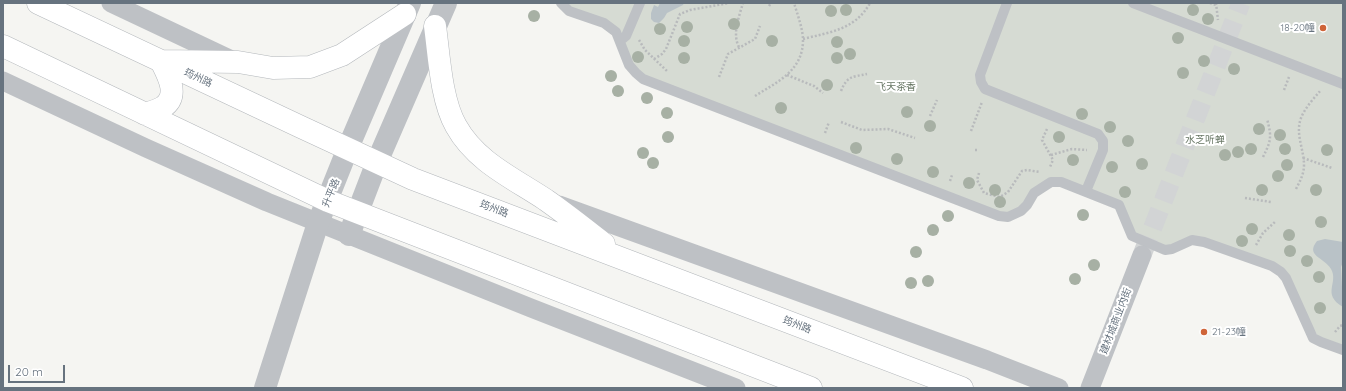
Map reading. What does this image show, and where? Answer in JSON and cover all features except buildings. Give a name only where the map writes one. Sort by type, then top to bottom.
[{"type":"main road","name":"筠州路","points":[[38,3],[413,179],[962,388]]},
{"type":"main road","points":[[145,114],[163,107],[170,98],[172,84],[161,61],[238,62],[273,68],[310,67],[342,55],[365,41],[407,8]]},
{"type":"main road","points":[[435,26],[445,96],[455,126],[474,152],[510,178],[546,200],[624,259]]},
{"type":"main road","points":[[3,46],[328,201],[811,388]]},
{"type":"street","points":[[111,3],[238,62]]},
{"type":"street","points":[[349,235],[377,162],[446,3]]},
{"type":"street","name":"升平路","points":[[265,388],[318,223],[407,8]]},
{"type":"street","points":[[3,81],[146,148],[267,202],[531,308],[736,388]]},
{"type":"street","points":[[546,200],[979,357],[1059,388]]},
{"type":"street","name":"建材城商业内街","points":[[1090,388],[1142,255]]},
{"type":"lane","points":[[561,3],[569,10],[604,23],[616,32],[629,65],[643,79],[999,216],[1008,216],[1021,211],[1027,205],[1034,193],[1051,182],[1061,182],[1119,205],[1132,236],[1165,250],[1172,249],[1192,240],[1204,242],[1272,266],[1281,272],[1286,278],[1313,338],[1343,350]]},
{"type":"lane","points":[[620,41],[626,36],[640,3]]},
{"type":"lane","points":[[1007,3],[980,75],[981,82],[985,89],[1098,134],[1103,141],[1101,155],[1086,191]]},
{"type":"lane","points":[[1133,3],[1343,84]]},
{"type":"path","points":[[654,59],[662,54],[666,49],[680,14],[690,10],[728,3]]},
{"type":"path","points":[[739,47],[735,40],[735,33],[743,3]]},
{"type":"path","points":[[755,96],[787,75],[793,70],[797,62],[803,39],[794,3]]},
{"type":"path","points":[[803,39],[844,28],[856,21],[870,3]]},
{"type":"path","points":[[1210,3],[1216,5]]},
{"type":"path","points":[[719,77],[728,54],[755,38],[760,26]]},
{"type":"path","points":[[641,35],[639,40],[645,50],[673,77]]},
{"type":"path","points":[[841,91],[844,83],[848,79],[866,74]]},
{"type":"path","points":[[787,75],[814,86],[824,93]]},
{"type":"path","points":[[1296,189],[1303,175],[1304,166],[1299,127],[1301,118],[1328,78]]},
{"type":"path","points":[[971,131],[983,99],[983,92],[985,89]]},
{"type":"path","points":[[930,116],[937,100]]},
{"type":"path","points":[[1262,157],[1270,144],[1271,136],[1267,119]]},
{"type":"path","points":[[841,122],[862,130],[888,128],[914,138]]},
{"type":"path","points":[[1047,169],[1051,166],[1053,160],[1042,140],[1049,124]]},
{"type":"path","points":[[1051,155],[1072,149],[1086,149],[1101,155]]},
{"type":"path","points":[[1303,158],[1332,168]]},
{"type":"path","points":[[979,173],[978,180],[984,193],[1000,197],[1008,192],[1022,171],[1027,170],[1043,172]]},
{"type":"path","points":[[1245,198],[1271,202]]},
{"type":"path","points":[[1251,258],[1259,237],[1276,221]]},
{"type":"green space","points":[[561,3],[1343,3],[1343,350],[1321,342],[1281,271],[1204,242],[1172,249],[1132,236],[1119,205],[1051,182],[1008,217],[636,73],[616,32]]},
{"type":"shaded area","points":[[660,3],[684,3],[683,5],[667,13],[659,23],[654,22],[651,19],[651,13],[654,5],[658,7]]},
{"type":"shaded area","points":[[1325,239],[1343,242],[1343,262],[1341,267],[1343,307],[1333,298],[1333,274],[1331,269],[1314,253],[1313,250],[1317,241]]},
{"type":"tunnel","points":[[1142,255],[1241,3]]},
{"type":"place","name":"18-20幢","points":[[1323,28]]},
{"type":"place","name":"21-23幢","points":[[1204,332]]},
{"type":"park label","name":"飞天茶香","points":[[896,87]]},
{"type":"park label","name":"水芝听蝉","points":[[1205,140]]}]
